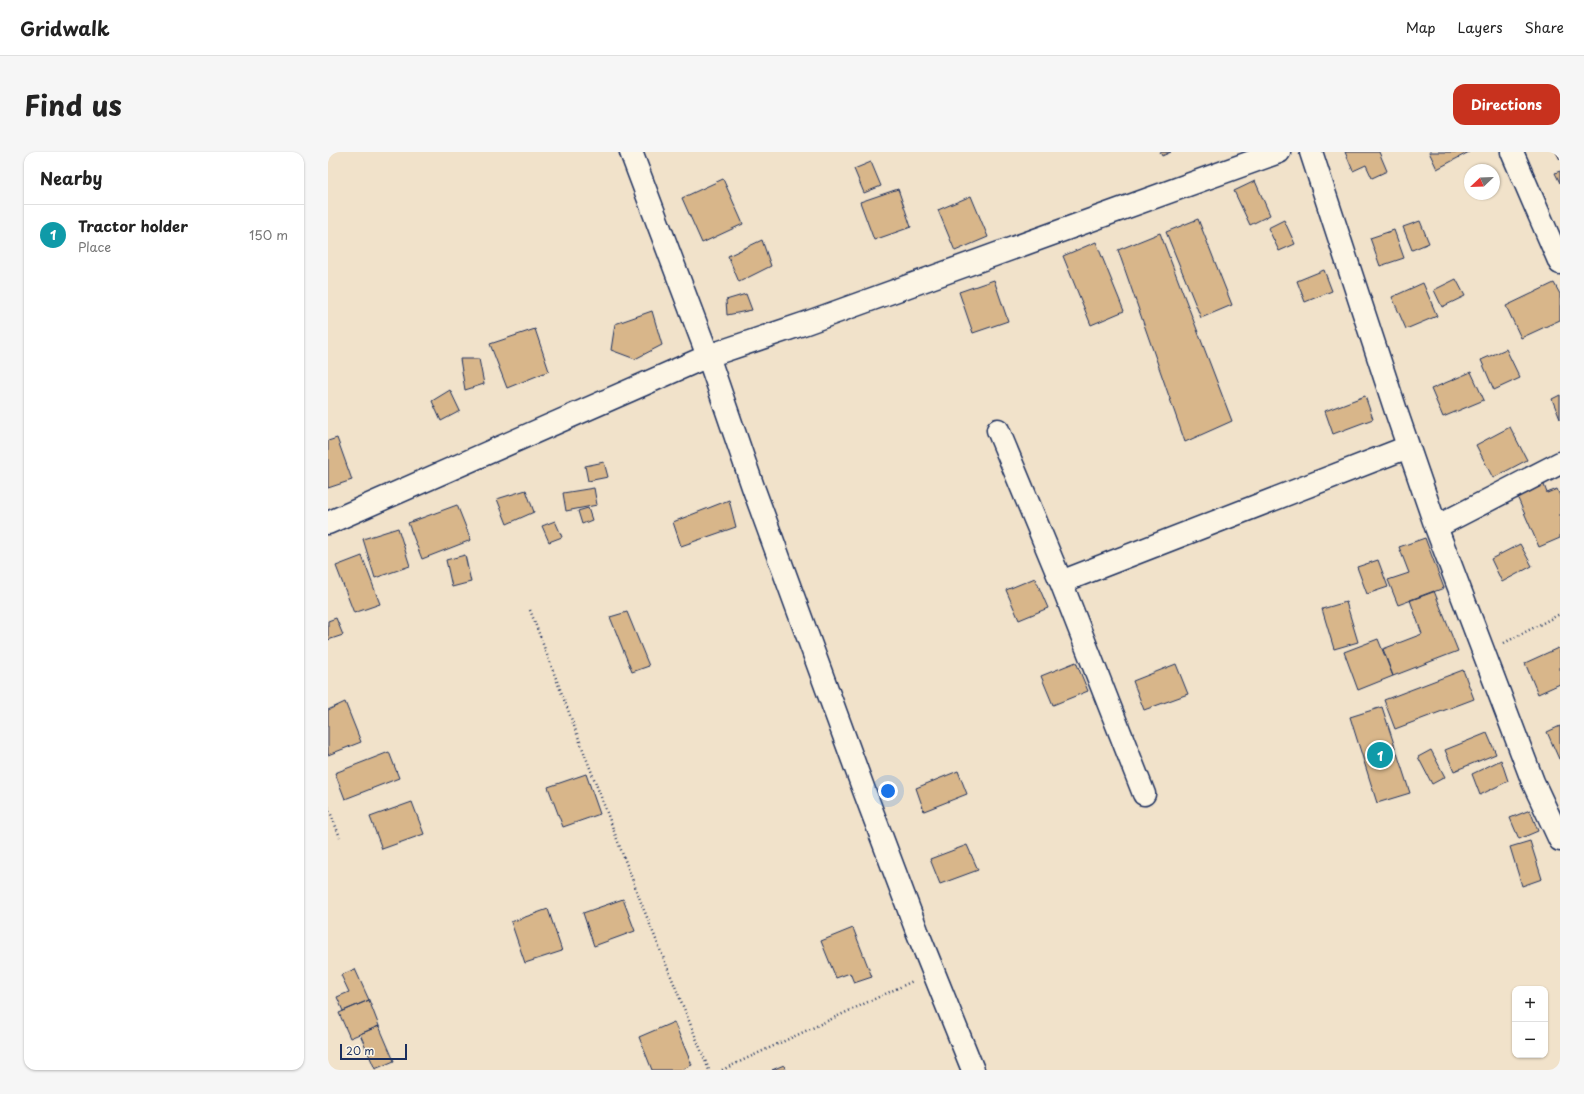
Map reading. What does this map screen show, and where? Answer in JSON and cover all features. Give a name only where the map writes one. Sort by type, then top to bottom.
[{"type":"street","points":[[631,152],[708,356],[753,487],[865,793],[933,972],[973,1070]]},
{"type":"street","points":[[328,523],[708,356],[806,323],[1279,152]]},
{"type":"street","points":[[1311,152],[1408,447],[1436,527],[1533,782],[1560,840]]},
{"type":"street","points":[[1512,152],[1560,263]]},
{"type":"street","points":[[998,430],[1061,582],[1144,794]]},
{"type":"street","points":[[1061,582],[1408,447]]},
{"type":"street","points":[[1436,527],[1560,463]]},
{"type":"path","points":[[530,610],[642,905],[709,1070]]},
{"type":"path","points":[[1484,653],[1560,614]]},
{"type":"path","points":[[328,807],[340,837]]},
{"type":"path","points":[[722,1070],[933,972]]},
{"type":"building","points":[[1160,152],[1171,152],[1162,156]]},
{"type":"building","points":[[1345,152],[1379,152],[1387,171],[1372,178],[1366,165],[1353,171]]},
{"type":"building","points":[[1429,152],[1469,152],[1437,169]]},
{"type":"building","points":[[1556,152],[1560,152],[1560,160]]},
{"type":"building","points":[[871,162],[881,186],[864,193],[854,169]]},
{"type":"building","points":[[1560,171],[1560,183],[1555,173]]},
{"type":"building","points":[[723,179],[743,224],[702,243],[682,198]]},
{"type":"building","points":[[1255,181],[1270,215],[1250,225],[1234,191]]},
{"type":"building","points":[[898,189],[911,227],[874,240],[860,202]]},
{"type":"building","points":[[971,196],[988,237],[955,251],[938,210]]},
{"type":"building","points":[[1198,219],[1232,305],[1201,318],[1166,232]]},
{"type":"building","points":[[1284,220],[1295,244],[1279,251],[1268,228]]},
{"type":"building","points":[[1420,221],[1429,243],[1412,250],[1403,227]]},
{"type":"building","points":[[1394,230],[1404,258],[1380,266],[1370,238]]},
{"type":"building","points":[[1160,233],[1232,421],[1185,442],[1118,250]]},
{"type":"building","points":[[762,240],[771,266],[739,282],[728,256]]},
{"type":"building","points":[[1096,242],[1124,311],[1091,325],[1063,256]]},
{"type":"building","points":[[1324,270],[1332,291],[1305,302],[1297,281]]},
{"type":"building","points":[[1456,279],[1465,296],[1442,307],[1434,290]]},
{"type":"building","points":[[994,280],[1008,321],[973,333],[959,292]]},
{"type":"building","points":[[1423,283],[1437,316],[1406,329],[1392,297]]},
{"type":"building","points":[[1554,283],[1560,294],[1560,320],[1521,338],[1506,306]]},
{"type":"building","points":[[746,294],[752,310],[727,315],[726,300]]},
{"type":"building","points":[[652,311],[662,345],[635,359],[611,350],[615,324]]},
{"type":"building","points":[[535,329],[549,371],[507,388],[490,344]]},
{"type":"building","points":[[1506,349],[1520,378],[1494,390],[1481,360]]},
{"type":"building","points":[[460,359],[479,359],[484,384],[465,390]]},
{"type":"building","points":[[1471,372],[1484,400],[1443,417],[1431,389]]},
{"type":"building","points":[[450,390],[460,411],[441,421],[432,401]]},
{"type":"building","points":[[1560,395],[1560,419],[1552,399]]},
{"type":"building","points":[[1365,396],[1373,419],[1333,434],[1325,411]]},
{"type":"building","points":[[1510,427],[1527,460],[1493,478],[1476,445]]},
{"type":"building","points":[[337,438],[352,480],[328,488],[328,441]]},
{"type":"building","points":[[604,462],[608,477],[588,481],[585,466]]},
{"type":"building","points":[[1543,482],[1547,493],[1557,489],[1560,496],[1560,538],[1539,547],[1516,494]]},
{"type":"building","points":[[594,488],[597,505],[566,511],[563,493]]},
{"type":"building","points":[[526,490],[534,512],[507,524],[497,499]]},
{"type":"building","points":[[729,500],[736,527],[681,546],[673,522]]},
{"type":"building","points":[[457,505],[471,540],[422,559],[408,523]]},
{"type":"building","points":[[588,508],[592,520],[582,524],[578,511]]},
{"type":"building","points":[[555,521],[562,537],[549,542],[542,526]]},
{"type":"building","points":[[398,528],[410,566],[375,578],[363,539]]},
{"type":"building","points":[[1425,538],[1444,588],[1398,605],[1388,580],[1409,573],[1399,547]]},
{"type":"building","points":[[1520,544],[1532,566],[1502,582],[1491,559]]},
{"type":"building","points":[[465,555],[471,582],[452,587],[446,560]]},
{"type":"building","points":[[362,556],[380,604],[354,613],[336,566]]},
{"type":"building","points":[[1378,560],[1388,587],[1367,594],[1357,567]]},
{"type":"building","points":[[1035,578],[1048,608],[1019,620],[1006,590]]},
{"type":"building","points":[[1434,591],[1458,651],[1393,676],[1383,649],[1422,634],[1410,600]]},
{"type":"building","points":[[1346,602],[1358,642],[1334,649],[1322,609]]},
{"type":"building","points":[[627,612],[649,666],[632,672],[610,617]]},
{"type":"building","points":[[336,618],[343,635],[328,640],[328,621]]},
{"type":"building","points":[[1378,639],[1393,676],[1358,690],[1344,652]]},
{"type":"building","points":[[1558,648],[1560,653],[1560,684],[1538,694],[1525,663]]},
{"type":"building","points":[[1076,662],[1088,691],[1053,705],[1041,676]]},
{"type":"building","points":[[1176,664],[1188,694],[1144,710],[1133,681]]},
{"type":"building","points":[[1463,670],[1474,699],[1395,729],[1384,700]]},
{"type":"building","points":[[345,702],[361,742],[328,755],[328,710]]},
{"type":"building","points":[[1382,707],[1410,793],[1377,803],[1350,717]]},
{"type":"building","points":[[1560,726],[1560,759],[1559,759],[1547,732]]},
{"type":"building","points":[[1487,733],[1496,754],[1454,771],[1445,750]]},
{"type":"building","points":[[1431,750],[1445,777],[1432,784],[1418,757]]},
{"type":"building","points":[[389,752],[399,778],[345,799],[335,773]]},
{"type":"building","points":[[1501,760],[1508,781],[1480,795],[1472,774]]},
{"type":"building","points":[[958,771],[967,794],[924,811],[916,788]]},
{"type":"building","points":[[586,774],[600,814],[563,827],[548,787]]},
{"type":"building","points":[[412,802],[424,834],[382,849],[370,817]]},
{"type":"building","points":[[1530,810],[1538,831],[1519,839],[1510,818]]},
{"type":"building","points":[[1530,841],[1542,879],[1522,886],[1510,847]]},
{"type":"building","points":[[967,845],[978,870],[940,884],[930,859]]},
{"type":"building","points":[[623,899],[635,931],[594,946],[583,913]]},
{"type":"building","points":[[548,909],[562,951],[525,963],[511,922]]},
{"type":"building","points":[[853,928],[872,977],[854,983],[850,973],[836,978],[821,941]]},
{"type":"building","points":[[355,969],[369,1000],[343,1011],[337,997],[349,992],[341,975]]},
{"type":"building","points":[[369,1000],[379,1026],[350,1038],[339,1013]]},
{"type":"building","points":[[674,1022],[692,1065],[681,1070],[652,1070],[639,1037]]},
{"type":"building","points":[[379,1026],[394,1061],[375,1069],[360,1034]]},
{"type":"building","points":[[784,1065],[785,1070],[772,1070]]},
{"type":"place","name":"Tractor holder","points":[[1380,755]]}]
